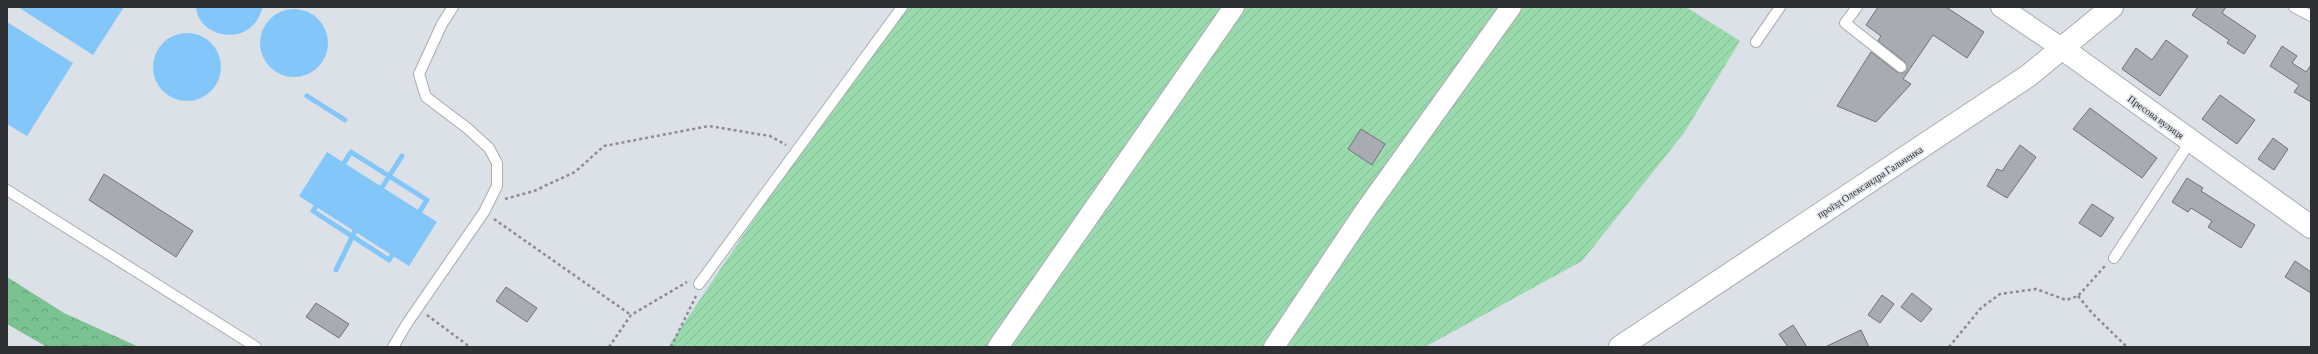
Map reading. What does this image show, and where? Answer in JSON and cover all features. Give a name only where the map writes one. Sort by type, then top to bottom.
[{"type":"main road","name":"проїзд Олександра Гальченка","points":[[1620,347],[1958,124],[2028,76],[2063,49],[2112,7]]},
{"type":"main road","name":"Пресова вулиця","points":[[2063,49],[2190,142],[2311,227]]},
{"type":"street","points":[[998,347],[1234,7]]},
{"type":"street","points":[[1274,347],[1365,211],[1511,7]]},
{"type":"street","name":"Пресова вулиця","points":[[2001,7],[2063,49]]},
{"type":"lane","points":[[393,347],[417,308],[486,207],[497,186],[497,163],[489,148],[467,128],[426,97],[419,74],[442,24],[452,7]]},
{"type":"lane","points":[[699,284],[902,7]]},
{"type":"lane","points":[[1756,42],[1780,7]]},
{"type":"lane","points":[[1857,7],[1845,23],[1901,67]]},
{"type":"lane","points":[[2294,7],[2311,16]]},
{"type":"lane","points":[[2114,258],[2190,142]]},
{"type":"lane","points":[[7,190],[256,347]]},
{"type":"path","points":[[486,207],[534,191],[575,172],[604,146],[709,126],[770,136],[796,150]]},
{"type":"path","points":[[486,207],[631,315]]},
{"type":"path","points":[[1949,347],[1981,308],[2000,294],[2036,289],[2066,300],[2078,296],[2114,258]]},
{"type":"path","points":[[609,347],[631,315],[711,267]]},
{"type":"path","points":[[671,347],[680,326],[696,299],[699,284]]},
{"type":"path","points":[[2078,296],[2092,314],[2127,347]]},
{"type":"path","points":[[417,308],[470,347]]},
{"type":"green space","points":[[908,7],[1686,7],[1740,41],[1684,133],[1582,261],[1425,347],[668,347],[769,197]]},
{"type":"green space","points":[[7,277],[64,313],[139,347],[47,347],[7,324]]},
{"type":"water","points":[[18,7],[124,7],[93,55]]},
{"type":"water","points":[[196,7],[263,7],[257,20],[252,26],[245,31],[227,35],[210,29],[203,23],[198,16]]},
{"type":"water","points":[[294,9],[307,12],[318,19],[325,30],[328,43],[325,56],[318,67],[307,74],[294,77],[281,74],[270,67],[263,56],[260,43],[263,30],[270,19],[281,12]]},
{"type":"water","points":[[7,22],[73,63],[27,136],[7,124]]},
{"type":"water","points":[[187,33],[200,36],[211,43],[218,54],[221,67],[218,80],[211,91],[200,98],[187,101],[174,98],[163,91],[156,80],[153,67],[156,54],[163,43],[174,36]]},
{"type":"water","points":[[327,152],[437,222],[409,266],[299,196]]},
{"type":"building","points":[[1878,7],[1946,7],[1984,32],[1967,58],[1933,35],[1903,79],[1911,84],[1876,122],[1837,106],[1871,52],[1897,72],[1903,73],[1907,68],[1905,62],[1878,41],[1881,36],[1866,25]]},
{"type":"building","points":[[2198,7],[2226,7],[2222,13],[2256,36],[2244,54],[2227,43],[2229,40],[2192,15]]},
{"type":"building","points":[[2166,40],[2188,56],[2160,96],[2122,69],[2136,48],[2152,60]]},
{"type":"building","points":[[2282,46],[2297,56],[2292,63],[2306,72],[2311,65],[2311,102],[2294,92],[2299,85],[2270,66]]},
{"type":"building","points":[[2220,95],[2255,120],[2237,144],[2202,119]]},
{"type":"building","points":[[2090,108],[2157,158],[2142,178],[2073,129]]},
{"type":"building","points":[[1361,129],[1385,144],[1372,165],[1348,149]]},
{"type":"building","points":[[2273,138],[2288,149],[2274,170],[2258,159]]},
{"type":"building","points":[[2020,145],[2036,157],[2007,198],[1987,186],[1997,169],[2002,171]]},
{"type":"building","points":[[104,174],[193,231],[176,257],[89,200]]},
{"type":"building","points":[[2187,178],[2203,188],[2201,191],[2255,225],[2241,248],[2208,227],[2212,221],[2191,208],[2188,212],[2172,202]]},
{"type":"building","points":[[2092,204],[2114,218],[2101,237],[2079,223]]},
{"type":"building","points":[[2295,261],[2311,272],[2311,293],[2285,277]]},
{"type":"building","points":[[506,287],[537,308],[527,322],[496,301]]},
{"type":"building","points":[[1912,293],[1932,309],[1921,322],[1901,307]]},
{"type":"building","points":[[1882,295],[1894,304],[1880,323],[1868,315]]},
{"type":"building","points":[[316,303],[349,324],[339,338],[306,317]]},
{"type":"building","points":[[1793,325],[1807,347],[1788,347],[1779,334]]},
{"type":"building","points":[[1861,330],[1869,347],[1825,347]]},
{"type":"waterway","points":[[307,96],[345,120]]},
{"type":"waterway","points":[[351,152],[427,200],[389,260],[313,211],[351,152]]},
{"type":"waterway","points":[[379,192],[402,156]]},
{"type":"waterway","points":[[336,270],[358,225]]}]
